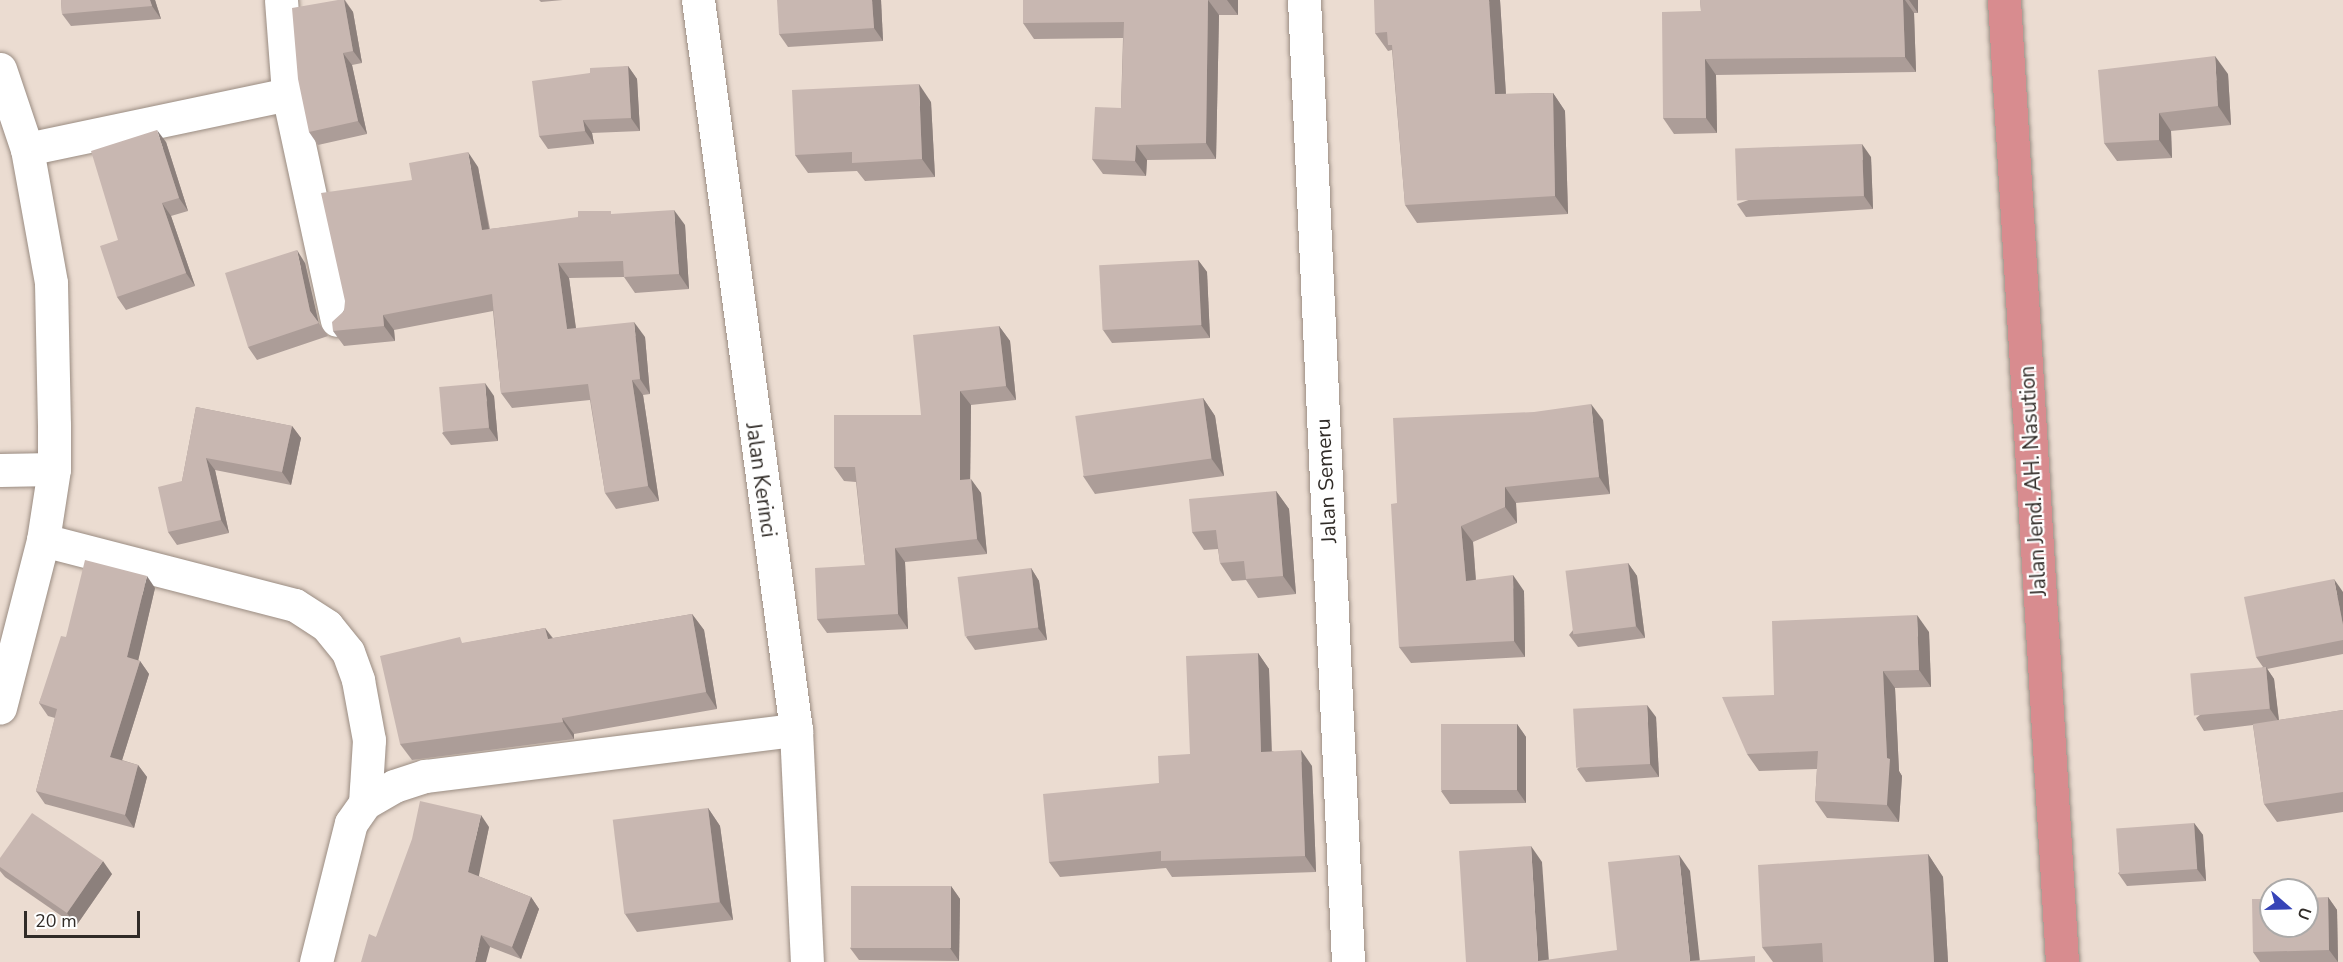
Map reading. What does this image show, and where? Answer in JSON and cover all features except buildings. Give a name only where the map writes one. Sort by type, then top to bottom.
[{"type":"highway","name":"Jalan Jend. AH. Nasution","points":[[2004,0],[2062,962]]},
{"type":"street","points":[[281,0],[288,94],[337,320]]},
{"type":"street","name":"Jalan Kerinci","points":[[698,0],[796,730],[807,962]]},
{"type":"street","name":"Jalan Semeru","points":[[1304,0],[1348,962]]},
{"type":"street","points":[[0,69],[27,149],[51,283],[54,469],[43,540],[0,708]]},
{"type":"street","points":[[27,149],[288,94]]},
{"type":"street","points":[[0,470],[54,469]]},
{"type":"street","points":[[43,540],[295,605],[327,626],[348,652],[358,680],[369,740],[365,803]]},
{"type":"street","points":[[316,962],[343,845],[351,823],[365,803],[394,786],[425,776],[796,730]]}]
